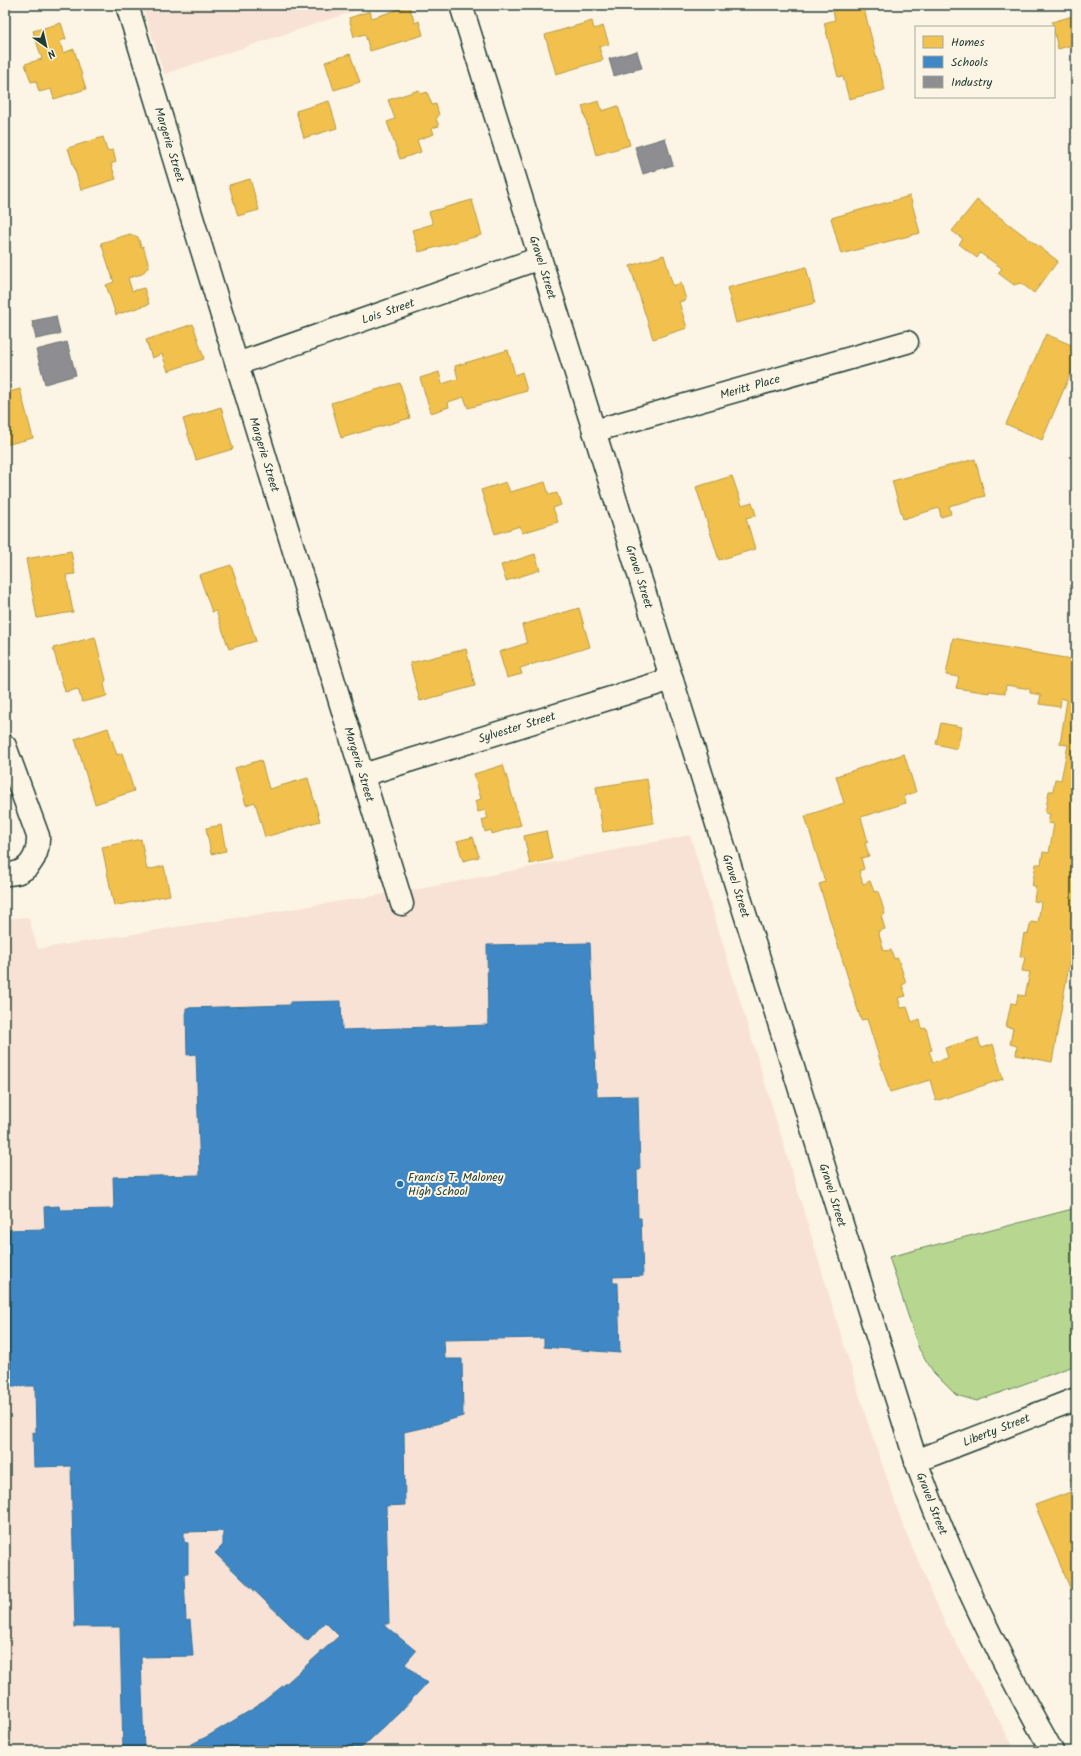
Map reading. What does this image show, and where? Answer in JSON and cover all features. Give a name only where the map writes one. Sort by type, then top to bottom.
[{"type":"street","name":"Margerie Street","points":[[127,5],[402,904]]},
{"type":"street","name":"Gravel Street","points":[[461,5],[916,1461],[941,1530],[974,1604],[1006,1668],[1052,1751]]},
{"type":"street","name":"Lois Street","points":[[236,364],[540,258]]},
{"type":"street","name":"Meritt Place","points":[[594,431],[907,342]]},
{"type":"street","name":"Sylvester Street","points":[[363,775],[672,679]]},
{"type":"street","points":[[5,746],[38,836],[36,856],[30,865],[21,872],[5,874]]},
{"type":"street","name":"Liberty Street","points":[[916,1461],[1076,1399]]},
{"type":"shaded area","points":[[142,5],[373,5],[164,74]]},
{"type":"shaded area","name":"Francis T. Maloney High School","points":[[690,835],[867,1420],[903,1525],[944,1621],[1016,1751],[5,1751],[5,919],[28,917],[38,949],[430,887]]},
{"type":"green space","points":[[1076,1208],[1076,1365],[977,1401],[956,1395],[934,1373],[919,1349],[889,1257]]},
{"type":"building: Homes","points":[[853,5],[863,5],[885,90],[849,99],[843,76],[838,77],[824,23],[835,20],[833,10]]},
{"type":"building: Homes","points":[[409,6],[415,23],[419,21],[423,35],[370,51],[365,34],[354,37],[349,18],[370,11],[372,18]]},
{"type":"building: Homes","points":[[1076,15],[1076,44],[1058,49],[1055,36],[1055,26],[1053,26],[1052,22]]},
{"type":"building: Homes","points":[[592,21],[594,29],[603,26],[609,44],[599,47],[603,60],[556,74],[545,35]]},
{"type":"building: Homes","points":[[61,23],[66,39],[60,41],[63,53],[74,49],[86,89],[54,99],[51,89],[39,92],[36,81],[31,82],[25,64],[42,59],[33,31]]},
{"type":"building: Homes","points":[[350,54],[360,82],[334,90],[325,62]]},
{"type":"building: Homes","points":[[419,90],[421,94],[427,92],[432,105],[436,104],[439,115],[436,119],[439,126],[432,128],[434,134],[417,140],[421,152],[400,159],[387,122],[395,119],[388,100]]},
{"type":"building: Homes","points":[[329,101],[337,128],[304,138],[296,111]]},
{"type":"building: Homes","points":[[599,101],[602,111],[618,106],[630,145],[596,155],[582,106]]},
{"type":"building: Homes","points":[[103,137],[107,151],[113,150],[116,162],[111,164],[116,179],[81,190],[68,148]]},
{"type":"building: Homes","points":[[250,179],[259,210],[238,216],[229,185]]},
{"type":"building: Homes","points":[[910,196],[920,233],[841,254],[831,218]]},
{"type":"building: Homes","points":[[472,200],[482,235],[419,252],[412,230],[433,224],[429,212]]},
{"type":"building: Homes","points":[[977,200],[1058,261],[1034,293],[1021,283],[1014,285],[998,273],[1002,268],[980,253],[977,258],[959,244],[963,239],[952,231]]},
{"type":"building: Homes","points":[[130,234],[138,237],[141,247],[143,246],[149,266],[142,274],[128,278],[132,291],[144,288],[149,304],[116,315],[106,285],[114,282],[101,243]]},
{"type":"building: Homes","points":[[664,255],[673,286],[681,283],[686,300],[679,302],[687,328],[653,339],[630,266]]},
{"type":"building: Homes","points":[[806,267],[815,303],[736,323],[727,288]]},
{"type":"building: Homes","points":[[193,324],[204,359],[168,371],[162,354],[152,358],[146,340]]},
{"type":"building: Homes","points":[[1046,334],[1076,347],[1076,361],[1042,440],[1006,424]]},
{"type":"building: Homes","points":[[508,350],[515,375],[522,372],[527,391],[468,408],[464,397],[448,402],[449,407],[431,413],[420,378],[439,372],[442,384],[458,379],[455,366]]},
{"type":"building: Homes","points":[[400,383],[410,418],[341,438],[331,403]]},
{"type":"building: Homes","points":[[20,389],[33,438],[5,445],[5,393]]},
{"type":"building: Homes","points":[[221,407],[233,449],[196,460],[183,419]]},
{"type":"building: Homes","points":[[975,459],[985,496],[949,506],[951,514],[941,517],[939,508],[903,519],[892,481]]},
{"type":"building: Homes","points":[[732,476],[742,505],[752,502],[756,515],[746,518],[755,549],[719,560],[696,487]]},
{"type":"building: Homes","points":[[506,482],[510,492],[545,482],[549,495],[557,493],[561,505],[553,508],[558,522],[522,533],[520,526],[495,534],[481,490]]},
{"type":"building: Homes","points":[[71,551],[75,574],[66,575],[73,612],[37,618],[26,559]]},
{"type":"building: Homes","points":[[535,554],[540,570],[506,581],[501,565]]},
{"type":"building: Homes","points":[[231,565],[256,641],[229,649],[216,611],[212,612],[199,575]]},
{"type":"building: Homes","points":[[579,608],[590,647],[520,668],[522,674],[507,678],[499,652],[527,643],[522,625]]},
{"type":"building: Homes","points":[[95,637],[106,680],[104,684],[107,696],[82,702],[78,689],[65,692],[53,648]]},
{"type":"building: Homes","points":[[953,638],[1076,660],[1076,925],[1052,1062],[1016,1055],[1017,1046],[1010,1044],[1013,1028],[1006,1027],[1011,1003],[1016,1004],[1018,995],[1025,996],[1030,972],[1022,971],[1025,957],[1020,957],[1024,933],[1028,934],[1031,922],[1038,923],[1041,902],[1034,901],[1036,886],[1032,886],[1036,864],[1041,864],[1043,852],[1049,853],[1054,824],[1048,823],[1050,814],[1045,813],[1049,791],[1053,791],[1055,779],[1061,780],[1068,745],[1060,744],[1067,700],[1061,698],[1060,707],[1039,704],[1041,695],[1030,693],[1030,689],[1006,685],[1005,693],[989,691],[989,693],[956,688],[959,677],[946,675]]},
{"type":"building: Homes","points":[[466,649],[475,686],[420,701],[410,663]]},
{"type":"building: Homes","points":[[941,723],[962,727],[957,749],[936,744]]},
{"type":"building: Homes","points":[[108,728],[117,755],[122,753],[134,791],[95,804],[75,739]]},
{"type":"building: Homes","points":[[904,754],[916,792],[904,796],[906,803],[861,817],[868,842],[865,843],[869,856],[861,858],[864,869],[859,871],[863,884],[870,881],[874,892],[878,891],[885,914],[881,916],[885,929],[878,931],[884,951],[891,950],[894,959],[898,958],[906,983],[902,985],[906,996],[898,998],[901,1008],[907,1007],[912,1022],[920,1019],[922,1029],[926,1028],[932,1050],[929,1051],[933,1062],[948,1058],[945,1048],[978,1038],[981,1048],[993,1044],[1003,1079],[936,1101],[930,1080],[890,1092],[867,1019],[861,1020],[819,884],[825,882],[805,816],[844,803],[836,776]]},
{"type":"building: Homes","points":[[261,760],[269,789],[308,778],[320,821],[265,837],[255,802],[246,805],[235,768]]},
{"type":"building: Homes","points":[[503,765],[521,825],[492,834],[491,830],[485,832],[482,820],[488,818],[485,810],[478,812],[475,801],[481,799],[474,774]]},
{"type":"building: Homes","points":[[647,779],[654,823],[603,832],[596,787]]},
{"type":"building: Homes","points":[[221,825],[226,851],[211,854],[206,828]]},
{"type":"building: Homes","points":[[546,831],[552,859],[530,864],[524,836]]},
{"type":"building: Homes","points":[[473,837],[479,857],[463,861],[457,841]]},
{"type":"building: Homes","points":[[141,839],[147,870],[164,866],[170,895],[114,906],[102,847]]},
{"type":"building: Homes","points":[[1076,1476],[1076,1488],[1070,1479]]},
{"type":"building: Homes","points":[[1076,1490],[1076,1602],[1035,1505]]},
{"type":"building: Schools","points":[[590,943],[597,1097],[638,1096],[640,1170],[637,1170],[638,1218],[641,1218],[643,1276],[613,1277],[613,1283],[618,1283],[620,1353],[544,1347],[544,1338],[444,1340],[445,1359],[462,1359],[463,1416],[404,1432],[405,1505],[386,1506],[389,1624],[383,1624],[416,1651],[405,1664],[427,1683],[399,1713],[358,1751],[178,1751],[208,1736],[256,1707],[289,1681],[339,1636],[325,1622],[307,1641],[215,1553],[223,1545],[223,1531],[184,1532],[184,1542],[188,1543],[188,1574],[184,1574],[186,1621],[190,1620],[193,1656],[141,1657],[144,1751],[123,1751],[120,1627],[75,1627],[71,1466],[34,1467],[33,1432],[36,1433],[35,1386],[5,1386],[5,1230],[45,1229],[44,1207],[59,1206],[60,1210],[114,1209],[113,1177],[200,1175],[196,1054],[187,1055],[186,1008],[290,1005],[290,1002],[341,1001],[342,1030],[488,1025],[487,945]]},
{"type":"building: Industry","points":[[637,51],[642,68],[614,76],[609,59]]},
{"type":"building: Industry","points":[[665,138],[673,165],[643,174],[635,147]]},
{"type":"building: Industry","points":[[56,316],[60,334],[36,339],[32,321]]},
{"type":"building: Industry","points":[[67,342],[76,375],[45,384],[36,350]]},
{"type":"place","name":"Francis T. Maloney High School","points":[[400,1184]]}]
